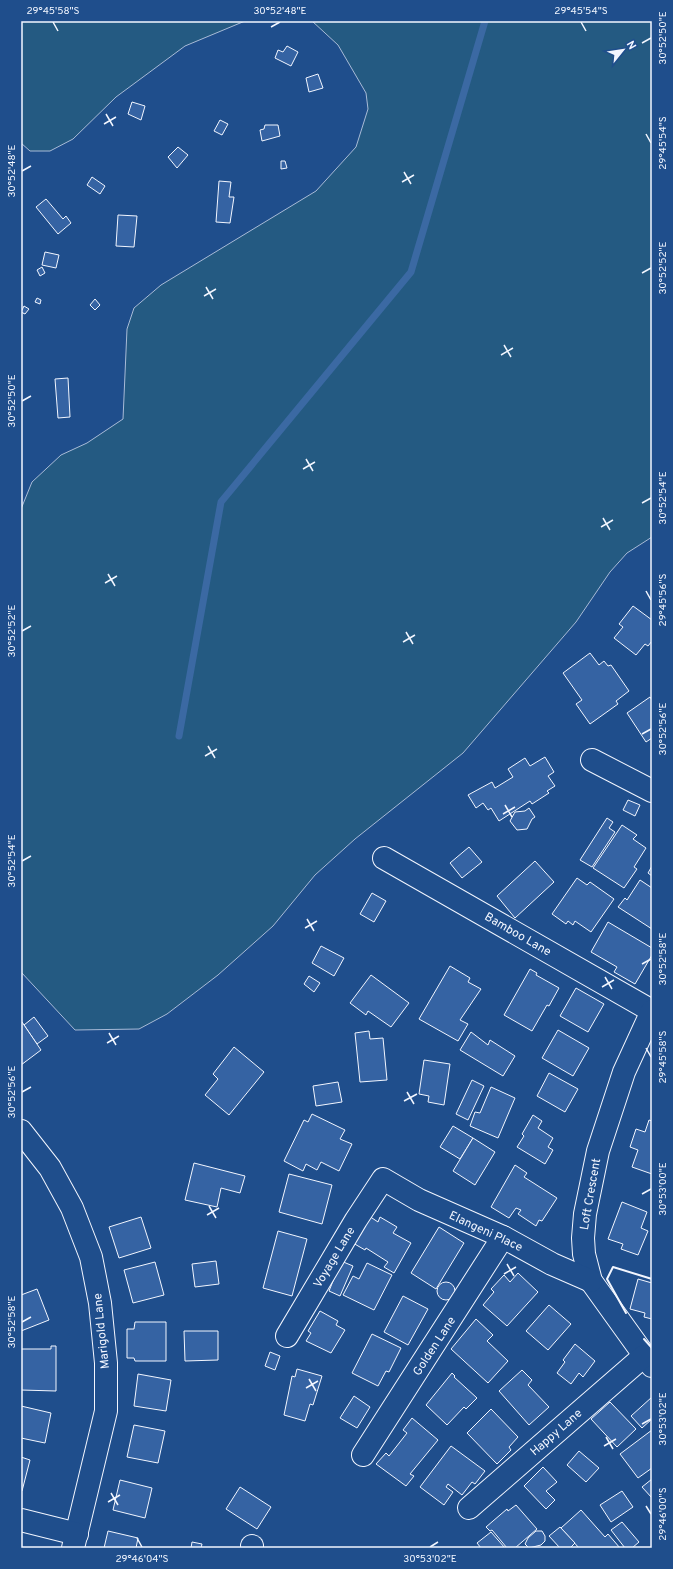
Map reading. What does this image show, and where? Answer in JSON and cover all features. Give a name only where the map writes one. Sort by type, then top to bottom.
[{"type":"street","points":[[592,760],[652,791]]},
{"type":"street","name":"Bamboo Lane","points":[[384,858],[652,1011]]},
{"type":"street","name":"Loft Crescent","points":[[648,1361],[591,1281],[584,1254],[583,1238],[598,1150],[624,1072],[652,1011]]},
{"type":"street","name":"Marigold Lane","points":[[21,1131],[50,1168],[72,1208],[91,1257],[100,1303],[106,1363],[106,1410],[75,1541]]},
{"type":"street","name":"Elangeni Place","points":[[383,1179],[419,1200],[503,1237],[552,1264],[591,1281]]},
{"type":"street","name":"Voyage Lane","points":[[287,1336],[356,1220],[383,1179]]},
{"type":"street","name":"Golden Lane","points":[[363,1455],[503,1237]]},
{"type":"street","name":"Happy Lane","points":[[469,1508],[648,1361]]},
{"type":"street","points":[[21,1520],[75,1541]]},
{"type":"shaded area","points":[[21,21],[245,21],[185,46],[116,97],[73,139],[50,151],[30,151],[21,143]]},
{"type":"shaded area","points":[[312,21],[652,21],[652,537],[627,553],[610,572],[576,622],[463,753],[355,839],[315,875],[273,926],[218,975],[167,1014],[139,1029],[75,1030],[21,972],[21,509],[32,482],[61,455],[87,443],[123,419],[127,329],[134,308],[161,285],[316,191],[356,147],[368,109],[366,93],[338,45]]},
{"type":"building","points":[[287,46],[298,52],[291,66],[275,58],[278,50],[283,52]]},
{"type":"building","points":[[318,74],[323,88],[309,92],[306,78]]},
{"type":"building","points":[[132,102],[145,106],[141,120],[128,114]]},
{"type":"building","points":[[220,120],[228,124],[222,135],[214,131]]},
{"type":"building","points":[[265,125],[278,125],[280,136],[262,141],[260,130],[264,129]]},
{"type":"building","points":[[178,147],[188,155],[177,168],[168,157]]},
{"type":"building","points":[[281,161],[285,161],[287,168],[281,169]]},
{"type":"building","points":[[92,177],[105,186],[100,194],[87,185]]},
{"type":"building","points":[[219,181],[231,182],[229,197],[234,197],[230,223],[216,222]]},
{"type":"building","points":[[46,199],[63,219],[66,216],[71,223],[58,234],[36,207]]},
{"type":"building","points":[[118,215],[137,216],[134,247],[116,246]]},
{"type":"building","points":[[45,252],[59,255],[56,268],[42,265]]},
{"type":"building","points":[[42,267],[45,273],[40,276],[37,270]]},
{"type":"building","points":[[37,298],[41,300],[40,304],[35,302]]},
{"type":"building","points":[[95,299],[100,305],[95,310],[90,305]]},
{"type":"building","points":[[24,306],[29,309],[25,314],[21,312]]},
{"type":"building","points":[[68,378],[70,417],[58,418],[55,379]]},
{"type":"building","points":[[633,606],[652,620],[652,641],[648,646],[645,644],[636,655],[614,638],[623,627],[619,624]]},
{"type":"building","points":[[590,653],[599,665],[604,661],[608,666],[611,665],[629,691],[616,701],[618,704],[590,724],[576,704],[582,700],[563,673]]},
{"type":"building","points":[[650,697],[652,700],[652,738],[646,742],[627,713]]},
{"type":"building","points":[[545,757],[554,772],[548,776],[555,786],[547,791],[549,793],[532,804],[530,801],[499,821],[491,808],[488,810],[483,803],[476,808],[468,795],[492,782],[495,788],[513,777],[508,769],[525,758],[530,766]]},
{"type":"building","points":[[628,800],[640,805],[635,816],[623,810]]},
{"type":"building","points":[[529,808],[535,817],[532,819],[527,829],[517,830],[510,821],[515,812],[525,811]]},
{"type":"building","points":[[607,818],[613,822],[609,828],[615,832],[592,867],[580,860]]},
{"type":"building","points":[[622,825],[637,835],[633,839],[646,848],[634,867],[637,869],[624,888],[593,868]]},
{"type":"building","points":[[469,847],[482,862],[462,878],[450,863]]},
{"type":"building","points":[[535,861],[554,882],[515,918],[497,896]]},
{"type":"building","points":[[652,866],[652,876],[648,873]]},
{"type":"building","points":[[577,878],[587,885],[590,882],[614,899],[591,932],[575,921],[573,925],[568,921],[566,924],[552,914]]},
{"type":"building","points":[[640,880],[652,888],[652,929],[618,907],[625,898],[627,900]]},
{"type":"building","points":[[372,893],[386,901],[374,922],[360,914]]},
{"type":"building","points":[[608,922],[652,948],[652,955],[635,984],[614,972],[617,967],[591,952]]},
{"type":"building","points":[[321,946],[344,958],[334,976],[312,963]]},
{"type":"building","points":[[450,966],[470,978],[468,982],[481,989],[460,1020],[468,1024],[458,1041],[419,1019]]},
{"type":"building","points":[[530,969],[537,973],[536,975],[559,988],[532,1031],[504,1015]]},
{"type":"building","points":[[371,975],[409,1003],[391,1027],[368,1011],[366,1015],[350,1003]]},
{"type":"building","points":[[309,976],[320,983],[314,992],[304,984]]},
{"type":"building","points":[[576,988],[604,1004],[588,1032],[560,1016]]},
{"type":"building","points":[[34,1017],[48,1036],[37,1044],[24,1025]]},
{"type":"building","points":[[22,1022],[41,1050],[21,1065],[21,1023]]},
{"type":"building","points":[[558,1030],[589,1048],[573,1076],[542,1058]]},
{"type":"building","points":[[369,1031],[370,1039],[383,1038],[387,1080],[360,1082],[355,1033]]},
{"type":"building","points":[[471,1032],[488,1045],[490,1040],[515,1056],[503,1076],[460,1050]]},
{"type":"building","points":[[234,1047],[264,1072],[229,1115],[205,1095],[218,1079],[213,1074]]},
{"type":"building","points":[[424,1060],[450,1064],[444,1105],[428,1102],[429,1096],[419,1094]]},
{"type":"building","points":[[549,1073],[578,1089],[565,1112],[537,1096]]},
{"type":"building","points":[[472,1080],[484,1086],[468,1120],[456,1114]]},
{"type":"building","points":[[338,1082],[342,1102],[316,1106],[313,1086]]},
{"type":"building","points":[[491,1087],[515,1098],[498,1138],[470,1126],[475,1112],[480,1113]]},
{"type":"building","points":[[312,1114],[345,1130],[340,1139],[352,1144],[339,1171],[321,1162],[317,1170],[306,1164],[303,1171],[284,1161],[304,1120],[308,1122]]},
{"type":"building","points":[[533,1115],[542,1121],[538,1128],[553,1138],[548,1147],[553,1150],[545,1164],[517,1147],[524,1136],[522,1134]]},
{"type":"building","points":[[649,1120],[652,1121],[652,1174],[632,1167],[638,1150],[630,1147],[636,1129],[645,1132]]},
{"type":"building","points":[[453,1126],[473,1138],[460,1159],[440,1147]]},
{"type":"building","points":[[473,1138],[495,1152],[475,1185],[453,1171]]},
{"type":"building","points":[[194,1163],[245,1176],[240,1193],[221,1188],[217,1207],[185,1200]]},
{"type":"building","points":[[515,1165],[527,1173],[524,1177],[557,1198],[542,1221],[539,1220],[536,1226],[518,1214],[521,1210],[516,1208],[509,1218],[491,1207]]},
{"type":"building","points":[[289,1174],[332,1185],[322,1224],[279,1212]]},
{"type":"building","points":[[622,1202],[647,1212],[641,1228],[648,1231],[638,1255],[621,1249],[623,1244],[608,1239]]},
{"type":"building","points":[[369,1216],[378,1222],[380,1217],[397,1227],[393,1233],[411,1243],[394,1273],[384,1267],[388,1262],[366,1248],[365,1250],[353,1243]]},
{"type":"building","points":[[141,1217],[151,1248],[119,1258],[109,1227]]},
{"type":"building","points":[[439,1227],[464,1243],[436,1289],[411,1273]]},
{"type":"building","points":[[278,1231],[307,1239],[292,1296],[263,1288]]},
{"type":"building","points":[[216,1261],[219,1284],[195,1287],[192,1264]]},
{"type":"building","points":[[341,1261],[353,1266],[340,1296],[329,1291]]},
{"type":"building","points":[[155,1262],[164,1295],[133,1303],[124,1270]]},
{"type":"building","points":[[367,1263],[392,1275],[374,1310],[343,1295],[353,1276],[359,1279]]},
{"type":"building","points":[[518,1273],[538,1292],[507,1326],[483,1305],[494,1292],[491,1289],[504,1275],[510,1282]]},
{"type":"building","points":[[638,1279],[652,1283],[652,1319],[644,1317],[645,1313],[630,1309]]},
{"type":"building","points":[[446,1282],[452,1285],[455,1291],[452,1297],[446,1300],[440,1297],[437,1291],[440,1285]]},
{"type":"building","points":[[37,1289],[49,1320],[21,1331],[21,1295]]},
{"type":"building","points":[[403,1296],[428,1309],[408,1345],[384,1332]]},
{"type":"building","points":[[549,1305],[571,1324],[548,1350],[526,1331]]},
{"type":"building","points":[[320,1311],[338,1321],[336,1325],[345,1330],[331,1353],[306,1341],[311,1333],[308,1331]]},
{"type":"building","points":[[476,1319],[493,1335],[487,1341],[508,1361],[488,1383],[451,1349]]},
{"type":"building","points":[[135,1322],[166,1322],[166,1361],[135,1361],[134,1358],[127,1358],[127,1329],[134,1329]]},
{"type":"building","points":[[184,1331],[218,1331],[218,1360],[185,1361]]},
{"type":"building","points":[[372,1334],[401,1348],[389,1372],[386,1371],[378,1386],[352,1373]]},
{"type":"building","points":[[575,1344],[595,1361],[583,1377],[579,1373],[571,1384],[557,1373],[565,1362],[563,1360]]},
{"type":"building","points":[[51,1346],[56,1346],[56,1391],[21,1390],[21,1349],[51,1349]]},
{"type":"building","points":[[270,1352],[280,1356],[275,1370],[265,1366]]},
{"type":"building","points":[[297,1369],[322,1376],[313,1405],[310,1404],[305,1421],[284,1415],[292,1376],[295,1377]]},
{"type":"building","points":[[522,1370],[532,1380],[528,1385],[549,1407],[529,1425],[499,1391]]},
{"type":"building","points":[[452,1373],[455,1376],[454,1377],[477,1398],[466,1409],[464,1407],[447,1425],[426,1405]]},
{"type":"building","points":[[138,1374],[171,1380],[166,1411],[134,1406]]},
{"type":"building","points":[[354,1396],[370,1407],[357,1428],[340,1418]]},
{"type":"building","points":[[652,1397],[652,1419],[642,1428],[631,1416]]},
{"type":"building","points":[[610,1402],[636,1429],[617,1447],[591,1419]]},
{"type":"building","points":[[21,1406],[51,1413],[45,1443],[21,1438]]},
{"type":"building","points":[[491,1409],[518,1437],[509,1447],[511,1450],[497,1464],[467,1433]]},
{"type":"building","points":[[412,1418],[438,1440],[410,1474],[414,1476],[406,1486],[376,1464],[386,1453],[389,1456],[407,1433],[403,1430]]},
{"type":"building","points":[[134,1425],[165,1431],[158,1463],[127,1457]]},
{"type":"building","points":[[652,1430],[652,1468],[638,1478],[620,1454]]},
{"type":"building","points":[[451,1446],[485,1471],[475,1484],[472,1482],[462,1495],[448,1484],[446,1487],[453,1492],[444,1505],[420,1487]]},
{"type":"building","points":[[579,1451],[599,1468],[586,1482],[567,1465]]},
{"type":"building","points":[[21,1457],[30,1460],[22,1491],[21,1490]]},
{"type":"building","points":[[543,1467],[557,1482],[546,1491],[555,1500],[546,1509],[524,1486]]},
{"type":"building","points":[[652,1479],[652,1498],[642,1487]]},
{"type":"building","points":[[120,1480],[152,1488],[145,1518],[113,1510]]},
{"type":"building","points":[[240,1487],[271,1507],[257,1529],[226,1509]]},
{"type":"building","points":[[622,1491],[633,1507],[611,1522],[600,1505]]},
{"type":"building","points":[[516,1505],[537,1529],[515,1548],[507,1548],[492,1530],[490,1531],[486,1527],[507,1509],[508,1511]]},
{"type":"building","points":[[581,1510],[605,1537],[608,1534],[620,1548],[579,1548],[561,1528]]},
{"type":"building","points":[[622,1522],[639,1542],[632,1548],[625,1548],[611,1530]]},
{"type":"building","points":[[560,1527],[575,1543],[570,1548],[560,1548],[549,1536]]},
{"type":"building","points":[[108,1531],[138,1538],[136,1548],[104,1548]]},
{"type":"building","points":[[536,1531],[542,1531],[545,1536],[545,1541],[541,1545],[529,1548],[525,1544],[528,1538]]},
{"type":"building","points":[[491,1532],[505,1548],[481,1548],[477,1543]]},
{"type":"building","points":[[192,1542],[202,1544],[201,1548],[191,1548]]},
{"type":"waterway","points":[[179,736],[221,502],[411,272],[485,21]]},
{"type":"wall","points":[[626,1313],[607,1279],[613,1267],[652,1279]]},
{"type":"wall","points":[[644,1339],[652,1348]]}]
